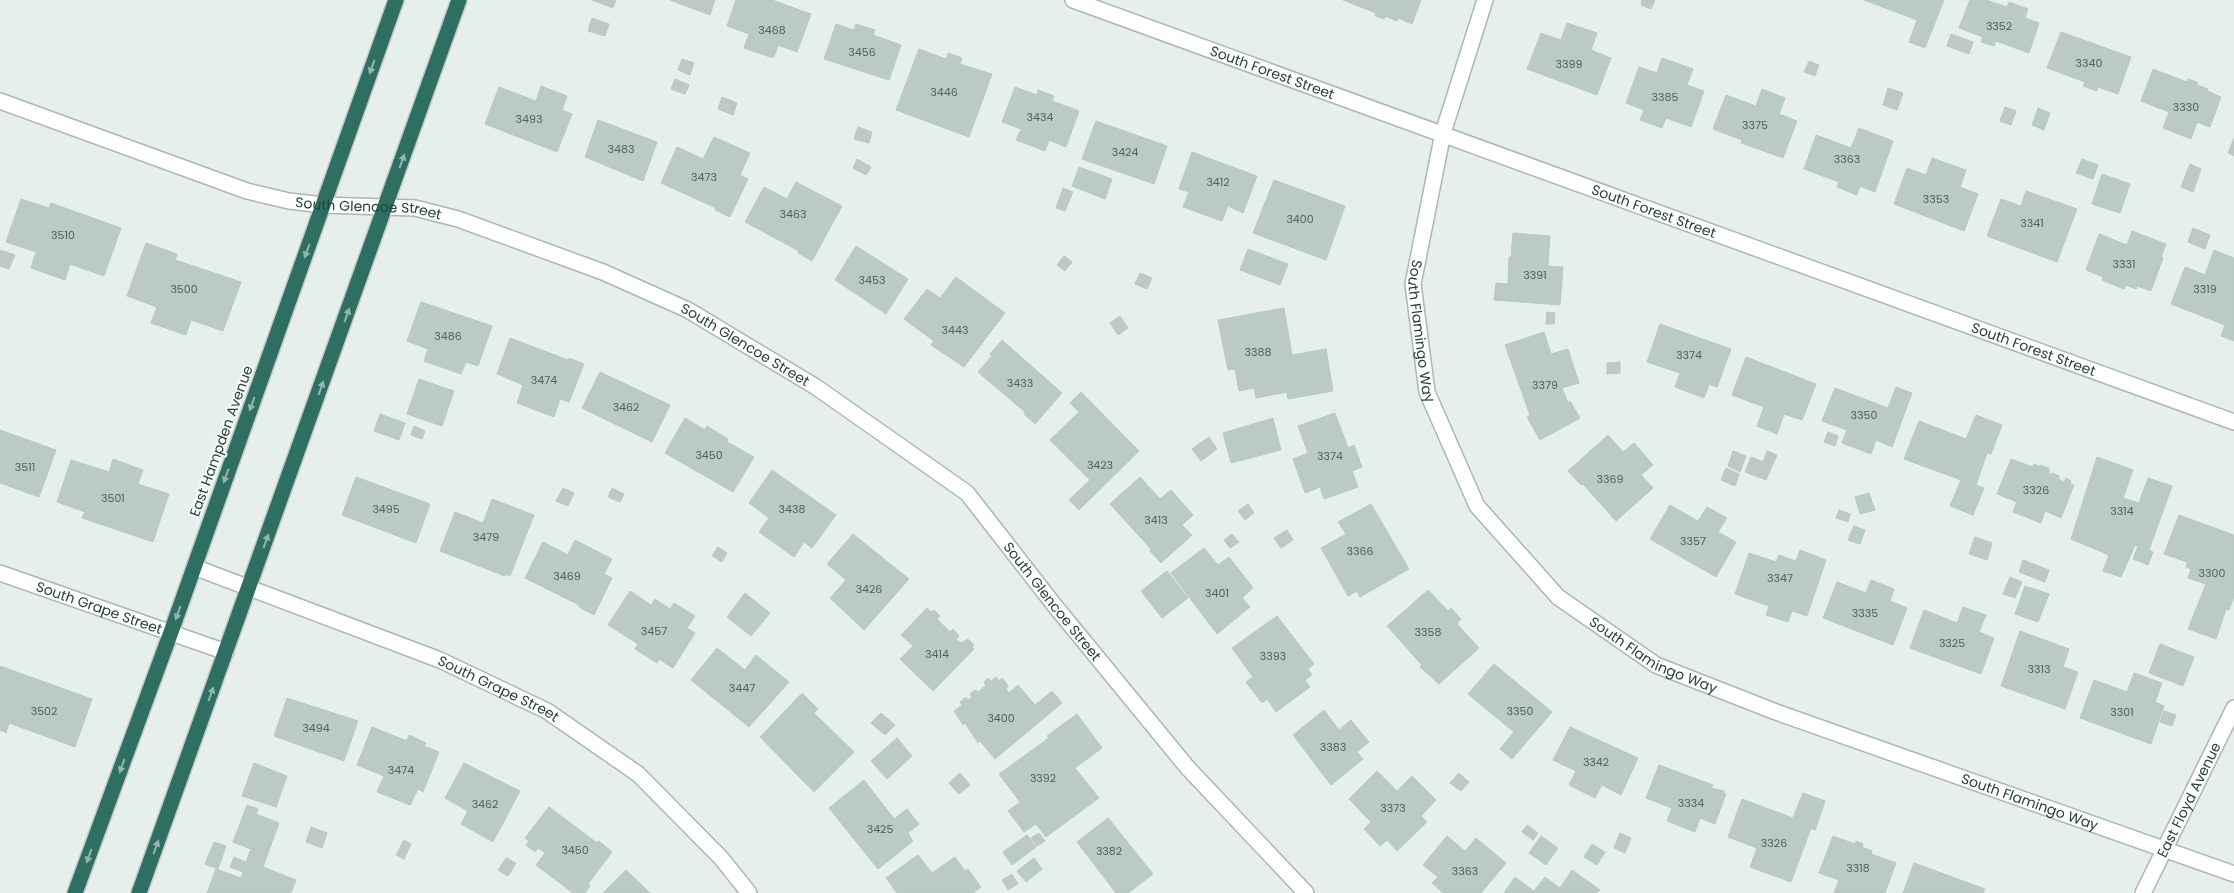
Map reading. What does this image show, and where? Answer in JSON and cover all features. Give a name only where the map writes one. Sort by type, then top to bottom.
[{"type":"highway","name":"East Hampden Avenue","points":[[75,893],[171,632],[396,0]]},
{"type":"highway","points":[[140,893],[459,0]]},
{"type":"street","name":"South Forest Street","points":[[1073,0],[2234,422]]},
{"type":"street","name":"South Flamingo Way","points":[[1485,0],[1443,133],[1414,284],[1427,392],[1477,506],[1558,597],[1656,665],[1785,715],[2234,874]]},
{"type":"street","name":"South Glencoe Street","points":[[0,101],[247,191],[289,201],[323,205],[415,208],[458,218],[603,272],[688,310],[816,387],[967,493],[1055,606],[1187,767],[1306,893]]},
{"type":"street","name":"South Grape Street","points":[[194,567],[440,660],[547,711],[638,774],[721,858],[749,893]]},
{"type":"street","name":"South Grape Street","points":[[0,573],[226,652]]},
{"type":"street","name":"East Floyd Avenue","points":[[2144,893],[2234,708]]},
{"type":"building","points":[[592,0],[616,0],[613,8]]},
{"type":"building","points":[[670,0],[715,0],[710,15]]},
{"type":"building","points":[[736,0],[772,0],[811,14],[797,52],[778,45],[774,57],[770,57],[744,48],[749,34],[727,26]]},
{"type":"building","points":[[1343,0],[1421,0],[1412,24],[1398,18],[1397,21],[1385,16],[1384,19],[1375,16],[1376,13]]},
{"type":"building","points":[[1642,0],[1655,0],[1651,9],[1641,5]]},
{"type":"building","points":[[1864,0],[1944,0],[1925,48],[1909,42],[1917,20]]},
{"type":"building","points":[[1970,0],[1986,0],[2007,7],[2009,2],[2028,9],[2025,18],[2039,23],[2029,53],[1996,41],[1994,46],[1981,42],[1983,37],[1959,28]]},
{"type":"building","points":[[592,18],[609,24],[605,36],[588,31]]},
{"type":"building","points":[[1567,23],[1597,33],[1591,50],[1611,58],[1597,95],[1527,69],[1541,33],[1561,40]]},
{"type":"building","points":[[836,24],[854,30],[856,24],[875,30],[873,35],[901,45],[889,80],[824,59]]},
{"type":"building","points":[[2061,32],[2131,57],[2118,94],[2098,87],[2097,91],[2083,86],[2085,82],[2047,68]]},
{"type":"building","points":[[1951,34],[1973,42],[1969,54],[1947,46]]},
{"type":"building","points":[[919,49],[946,59],[948,53],[962,58],[960,64],[992,74],[969,137],[896,110]]},
{"type":"building","points":[[1662,58],[1693,69],[1687,85],[1704,91],[1691,127],[1666,118],[1662,128],[1640,120],[1644,110],[1626,103],[1639,67],[1657,73]]},
{"type":"building","points":[[682,59],[694,63],[690,75],[678,70]]},
{"type":"building","points":[[1809,61],[1819,65],[1815,76],[1804,72]]},
{"type":"building","points":[[2153,69],[2187,82],[2188,79],[2197,82],[2197,85],[2221,97],[2210,127],[2197,122],[2191,139],[2163,128],[2169,112],[2141,101]]},
{"type":"building","points":[[675,79],[689,85],[685,94],[671,89]]},
{"type":"building","points":[[541,86],[567,96],[562,110],[572,114],[557,152],[485,124],[499,87],[536,101]]},
{"type":"building","points":[[1015,87],[1037,95],[1038,90],[1054,96],[1052,101],[1079,111],[1066,147],[1049,140],[1045,151],[1016,140],[1021,129],[1002,122]]},
{"type":"building","points":[[1888,88],[1903,93],[1897,110],[1883,105]]},
{"type":"building","points":[[1762,89],[1785,98],[1779,114],[1797,121],[1783,158],[1741,143],[1742,140],[1713,129],[1726,95],[1756,106]]},
{"type":"building","points":[[722,97],[737,103],[733,115],[718,109]]},
{"type":"building","points":[[2005,107],[2016,111],[2011,125],[2000,121]]},
{"type":"building","points":[[2038,108],[2050,113],[2044,130],[2032,125]]},
{"type":"building","points":[[598,120],[657,142],[643,181],[585,157]]},
{"type":"building","points":[[1096,121],[1167,146],[1154,184],[1082,159]]},
{"type":"building","points":[[858,127],[872,132],[869,143],[854,139]]},
{"type":"building","points":[[1859,128],[1893,141],[1875,192],[1860,186],[1857,195],[1837,187],[1839,182],[1804,169],[1816,135],[1851,148]]},
{"type":"building","points":[[714,137],[750,153],[740,175],[748,179],[730,217],[715,210],[716,208],[661,183],[677,147],[703,159]]},
{"type":"building","points":[[2234,138],[2234,156],[2228,153]]},
{"type":"building","points":[[1192,152],[1257,176],[1243,213],[1228,206],[1222,221],[1183,207],[1189,192],[1179,189]]},
{"type":"building","points":[[1932,158],[1966,170],[1960,187],[1978,194],[1964,231],[1894,204],[1907,168],[1926,175]]},
{"type":"building","points":[[857,159],[871,167],[866,175],[853,168]]},
{"type":"building","points":[[2082,159],[2098,165],[2093,179],[2076,173]]},
{"type":"building","points":[[2190,164],[2201,169],[2193,192],[2181,187]]},
{"type":"building","points":[[1079,167],[1112,179],[1105,199],[1072,186]]},
{"type":"building","points":[[2102,174],[2130,184],[2120,213],[2092,204]]},
{"type":"building","points":[[1274,180],[1345,206],[1326,260],[1253,233]]},
{"type":"building","points":[[796,182],[842,206],[812,261],[798,253],[799,251],[745,222],[764,187],[787,199]]},
{"type":"building","points":[[1063,188],[1073,192],[1065,211],[1056,208]]},
{"type":"building","points":[[2026,191],[2077,209],[2057,262],[1987,236],[2001,199],[2021,206]]},
{"type":"building","points":[[21,199],[49,208],[51,203],[121,228],[104,276],[70,264],[65,280],[31,268],[36,252],[6,242]]},
{"type":"building","points":[[2193,228],[2210,235],[2205,249],[2188,242]]},
{"type":"building","points":[[2132,231],[2166,244],[2151,291],[2137,286],[2136,289],[2126,285],[2124,289],[2102,280],[2103,277],[2086,270],[2099,234],[2127,245]]},
{"type":"building","points":[[1513,233],[1550,236],[1548,266],[1563,267],[1560,305],[1494,300],[1496,283],[1508,284],[1509,257],[1511,257]]},
{"type":"building","points":[[146,243],[177,254],[175,260],[241,282],[223,331],[191,320],[186,335],[151,323],[157,307],[127,296]]},
{"type":"building","points":[[856,246],[908,279],[886,314],[835,280]]},
{"type":"building","points":[[1248,249],[1288,264],[1280,285],[1240,270]]},
{"type":"building","points":[[0,250],[15,255],[9,269],[0,266]]},
{"type":"building","points":[[2214,250],[2234,258],[2234,341],[2221,336],[2225,325],[2171,304],[2185,267],[2205,275]]},
{"type":"building","points":[[1064,256],[1072,262],[1065,271],[1057,265]]},
{"type":"building","points":[[1140,273],[1152,278],[1147,289],[1135,284]]},
{"type":"building","points":[[956,277],[1005,313],[964,367],[931,345],[934,341],[904,319],[927,289],[940,298]]},
{"type":"building","points":[[421,302],[492,326],[478,366],[466,362],[461,374],[424,361],[428,349],[407,341]]},
{"type":"building","points":[[1284,308],[1292,355],[1326,349],[1333,391],[1288,399],[1287,392],[1256,398],[1254,388],[1239,391],[1235,369],[1228,370],[1218,320]]},
{"type":"building","points":[[1547,312],[1555,313],[1554,324],[1546,324]]},
{"type":"building","points":[[1120,316],[1128,328],[1118,335],[1110,323]]},
{"type":"building","points":[[1660,324],[1731,349],[1717,387],[1709,384],[1704,398],[1675,387],[1680,373],[1647,362]]},
{"type":"building","points":[[1544,332],[1551,354],[1568,349],[1579,383],[1562,388],[1568,403],[1570,401],[1580,418],[1540,440],[1527,417],[1530,415],[1505,345]]},
{"type":"building","points":[[510,338],[568,360],[569,358],[584,364],[569,402],[560,399],[554,417],[517,403],[523,385],[497,374]]},
{"type":"building","points":[[1002,340],[1062,393],[1035,424],[1024,414],[1025,412],[978,372],[992,356],[990,354]]},
{"type":"building","points":[[1746,357],[1816,384],[1802,420],[1784,414],[1777,434],[1757,426],[1764,407],[1732,395]]},
{"type":"building","points":[[1620,362],[1620,373],[1607,374],[1607,363]]},
{"type":"building","points":[[600,372],[670,405],[652,442],[582,408]]},
{"type":"building","points":[[419,379],[454,391],[442,426],[407,414]]},
{"type":"building","points":[[1896,387],[1912,393],[1892,447],[1876,440],[1871,454],[1842,443],[1847,430],[1822,421],[1835,388],[1888,408]]},
{"type":"building","points":[[1081,392],[1139,451],[1079,510],[1069,500],[1090,480],[1050,440],[1079,412],[1070,403]]},
{"type":"building","points":[[1335,413],[1348,448],[1354,445],[1362,467],[1352,471],[1358,487],[1324,499],[1320,487],[1305,493],[1293,459],[1308,453],[1298,426]]},
{"type":"building","points":[[380,414],[405,423],[399,440],[374,431]]},
{"type":"building","points":[[1976,415],[2002,425],[1991,454],[1987,453],[1976,485],[1984,488],[1973,515],[1950,506],[1961,480],[1904,459],[1919,421],[1966,439]]},
{"type":"building","points":[[685,418],[705,430],[707,426],[728,439],[727,442],[754,457],[733,492],[665,453]]},
{"type":"building","points":[[1273,418],[1281,450],[1231,463],[1223,433]]},
{"type":"building","points":[[414,426],[425,431],[422,439],[411,435]]},
{"type":"building","points":[[0,430],[56,450],[39,497],[0,483]]},
{"type":"building","points":[[1828,432],[1838,436],[1835,446],[1824,442]]},
{"type":"building","points":[[1608,435],[1623,452],[1634,443],[1653,465],[1641,475],[1653,488],[1616,521],[1583,484],[1581,485],[1568,471]]},
{"type":"building","points":[[1209,437],[1217,449],[1201,461],[1192,449]]},
{"type":"building","points":[[1733,451],[1746,456],[1740,472],[1728,466]]},
{"type":"building","points":[[1767,451],[1777,455],[1766,480],[1745,472],[1751,457],[1763,462]]},
{"type":"building","points":[[2097,457],[2133,470],[2123,498],[2139,503],[2148,478],[2172,486],[2149,550],[2153,552],[2148,565],[2133,559],[2138,546],[2135,545],[2121,577],[2103,571],[2109,555],[2071,539]]},
{"type":"building","points":[[113,459],[143,470],[138,484],[169,494],[153,542],[82,518],[85,512],[57,502],[71,460],[109,472]]},
{"type":"building","points":[[2011,459],[2033,467],[2034,464],[2049,468],[2049,476],[2052,473],[2059,476],[2058,479],[2064,482],[2066,478],[2071,481],[2070,484],[2074,485],[2061,518],[2045,511],[2041,523],[2013,512],[2017,502],[1997,494]]},
{"type":"building","points":[[1726,468],[1739,474],[1735,486],[1721,480]]},
{"type":"building","points":[[772,470],[836,515],[812,548],[804,542],[794,557],[759,532],[769,518],[749,503]]},
{"type":"building","points":[[356,477],[430,504],[416,543],[342,515]]},
{"type":"building","points":[[1140,477],[1160,499],[1171,490],[1193,515],[1182,525],[1192,535],[1161,563],[1150,551],[1151,549],[1110,504]]},
{"type":"building","points":[[563,488],[574,493],[568,506],[556,501]]},
{"type":"building","points":[[612,488],[624,494],[620,502],[608,497]]},
{"type":"building","points":[[1869,493],[1875,510],[1860,514],[1855,497]]},
{"type":"building","points":[[492,499],[534,515],[510,576],[506,574],[505,576],[440,551],[455,512],[483,523]]},
{"type":"building","points":[[1248,504],[1254,513],[1245,520],[1238,511]]},
{"type":"building","points":[[1371,504],[1409,569],[1360,597],[1357,591],[1348,596],[1321,548],[1346,534],[1338,522]]},
{"type":"building","points":[[1670,505],[1698,521],[1707,507],[1727,518],[1718,532],[1736,542],[1716,577],[1650,539]]},
{"type":"building","points":[[1839,510],[1850,514],[1848,522],[1836,518]]},
{"type":"building","points":[[2179,515],[2234,535],[2234,597],[2229,610],[2226,609],[2216,639],[2188,629],[2206,584],[2188,578],[2191,569],[2186,567],[2187,562],[2164,554]]},
{"type":"building","points":[[1854,526],[1865,530],[1860,544],[1848,540]]},
{"type":"building","points":[[1287,530],[1293,540],[1281,548],[1274,538]]},
{"type":"building","points":[[853,534],[909,579],[864,630],[830,598],[846,580],[827,564]]},
{"type":"building","points":[[1232,534],[1239,542],[1230,548],[1224,540]]},
{"type":"building","points":[[1975,537],[1992,543],[1987,560],[1969,554]]},
{"type":"building","points":[[575,540],[612,559],[604,574],[612,578],[594,615],[579,607],[579,605],[525,578],[543,542],[568,555]]},
{"type":"building","points":[[718,547],[727,553],[722,562],[712,556]]},
{"type":"building","points":[[1204,548],[1218,565],[1229,557],[1253,588],[1242,598],[1250,607],[1217,634],[1171,573]]},
{"type":"building","points":[[1800,550],[1826,560],[1807,616],[1792,611],[1788,622],[1766,615],[1769,606],[1735,594],[1749,553],[1776,562],[1779,555],[1796,561]]},
{"type":"building","points":[[2023,560],[2049,570],[2045,582],[2019,572]]},
{"type":"building","points":[[1167,571],[1188,598],[1162,618],[1141,591]]},
{"type":"building","points":[[2010,577],[2022,582],[2015,598],[2003,594]]},
{"type":"building","points":[[1871,580],[1894,589],[1890,601],[1907,608],[1893,645],[1823,618],[1837,582],[1866,593]]},
{"type":"building","points":[[2025,586],[2049,594],[2038,622],[2015,614]]},
{"type":"building","points":[[1428,590],[1448,611],[1451,608],[1461,619],[1457,624],[1479,648],[1439,684],[1420,667],[1422,665],[1387,626]]},
{"type":"building","points":[[630,591],[651,605],[655,599],[670,609],[674,603],[695,616],[687,628],[695,633],[673,668],[659,659],[657,663],[635,649],[638,644],[608,625]]},
{"type":"building","points":[[745,593],[770,613],[751,636],[727,617]]},
{"type":"building","points":[[1963,607],[1986,615],[1979,632],[1994,638],[1981,674],[1910,648],[1924,610],[1957,623]]},
{"type":"building","points":[[927,608],[931,612],[934,610],[940,616],[937,619],[950,632],[953,629],[959,636],[956,639],[961,643],[968,639],[974,645],[972,647],[974,649],[933,691],[900,659],[913,646],[901,635]]},
{"type":"building","points":[[1277,616],[1314,664],[1308,669],[1312,675],[1305,680],[1310,687],[1276,712],[1267,699],[1262,703],[1246,682],[1253,677],[1232,648]]},
{"type":"building","points":[[2020,631],[2069,649],[2063,667],[2078,672],[2065,709],[2001,686]]},
{"type":"building","points":[[2160,644],[2194,657],[2183,686],[2149,673]]},
{"type":"building","points":[[717,648],[745,670],[756,655],[789,682],[749,727],[691,680]]},
{"type":"building","points":[[1494,664],[1552,712],[1512,759],[1500,749],[1514,732],[1468,694]]},
{"type":"building","points":[[0,666],[92,699],[75,747],[9,723],[6,733],[0,730]]},
{"type":"building","points":[[2134,673],[2162,683],[2155,702],[2164,706],[2151,744],[2080,718],[2094,680],[2127,692]]},
{"type":"building","points":[[996,677],[999,681],[1002,678],[1008,686],[1006,689],[1009,693],[1018,685],[1035,705],[1052,691],[1062,703],[995,759],[980,741],[978,743],[965,723],[963,725],[954,711],[962,705],[960,702],[966,697],[968,700],[972,697],[970,694],[975,690],[978,692],[986,685],[984,682],[988,678],[991,681]]},
{"type":"building","points":[[802,693],[818,709],[814,713],[854,752],[814,792],[760,737]]},
{"type":"building","points":[[287,698],[358,721],[344,761],[274,736]]},
{"type":"building","points":[[1324,710],[1339,730],[1351,720],[1369,742],[1357,752],[1363,759],[1331,785],[1293,735]]},
{"type":"building","points":[[2164,711],[2176,715],[2172,726],[2160,722]]},
{"type":"building","points":[[881,713],[895,725],[885,735],[871,723]]},
{"type":"building","points":[[1077,714],[1102,748],[1075,768],[1099,798],[1046,837],[1036,824],[1024,832],[1008,811],[1020,802],[999,774],[1049,738],[1047,736]]},
{"type":"building","points":[[372,727],[407,741],[409,735],[426,743],[424,746],[439,752],[423,792],[418,789],[410,805],[377,792],[384,776],[357,765]]},
{"type":"building","points":[[1570,727],[1638,758],[1621,795],[1602,785],[1595,798],[1569,785],[1576,771],[1553,760]]},
{"type":"building","points":[[897,738],[912,756],[887,779],[871,761]]},
{"type":"building","points":[[254,763],[287,776],[276,807],[242,796]]},
{"type":"building","points":[[464,763],[520,791],[493,842],[461,824],[468,811],[445,798]]},
{"type":"building","points":[[1659,765],[1713,785],[1711,788],[1724,791],[1726,794],[1715,824],[1700,818],[1695,832],[1667,821],[1672,808],[1646,798]]},
{"type":"building","points":[[1377,771],[1397,791],[1412,776],[1436,800],[1421,816],[1427,822],[1397,851],[1387,840],[1380,846],[1364,829],[1371,822],[1349,799]]},
{"type":"building","points":[[960,773],[970,785],[959,794],[949,783]]},
{"type":"building","points":[[1459,773],[1469,782],[1461,791],[1450,783]]},
{"type":"building","points":[[864,780],[894,819],[907,809],[919,824],[908,833],[913,841],[878,869],[829,808]]},
{"type":"building","points":[[1803,793],[1825,801],[1815,830],[1811,828],[1791,882],[1750,867],[1757,848],[1728,837],[1742,799],[1793,818]]},
{"type":"building","points":[[247,805],[258,809],[256,814],[279,823],[263,867],[296,880],[291,893],[207,893],[216,869],[241,878],[243,872],[230,867],[234,857],[246,862],[251,849],[233,842]]},
{"type":"building","points":[[549,807],[612,852],[588,884],[590,886],[585,893],[573,893],[536,865],[545,853],[538,848],[535,852],[526,845],[529,841],[525,838]]},
{"type":"building","points":[[1108,818],[1153,874],[1128,893],[1116,893],[1077,842]]},
{"type":"building","points":[[1527,825],[1538,833],[1533,840],[1522,832]]},
{"type":"building","points":[[311,827],[327,833],[322,848],[306,842]]},
{"type":"building","points":[[1039,833],[1045,841],[1037,846],[1031,838]]},
{"type":"building","points":[[1620,833],[1631,838],[1625,853],[1614,848]]},
{"type":"building","points":[[1027,835],[1036,847],[1012,865],[1003,852]]},
{"type":"building","points":[[1447,836],[1465,851],[1476,838],[1506,863],[1481,893],[1443,893],[1432,883],[1438,877],[1423,865]]},
{"type":"building","points":[[1541,836],[1558,848],[1546,865],[1529,853]]},
{"type":"building","points":[[1833,836],[1855,844],[1856,841],[1863,844],[1862,847],[1872,851],[1871,854],[1896,863],[1885,893],[1834,893],[1839,880],[1819,873]]},
{"type":"building","points":[[404,840],[411,844],[404,859],[396,855]]},
{"type":"building","points":[[214,842],[226,846],[218,869],[205,864]]},
{"type":"building","points":[[1592,844],[1605,852],[1597,865],[1584,857]]},
{"type":"building","points":[[918,855],[932,873],[955,857],[965,871],[968,869],[981,887],[973,893],[897,893],[886,878]]},
{"type":"building","points":[[506,858],[516,863],[508,876],[498,870]]},
{"type":"building","points":[[1034,858],[1042,869],[1026,882],[1017,871]]},
{"type":"building","points":[[1914,863],[1985,889],[1983,893],[1903,893]]},
{"type":"building","points":[[626,870],[650,893],[603,893]]},
{"type":"building","points":[[1572,870],[1600,890],[1597,893],[1504,893],[1515,877],[1534,891],[1545,877],[1560,888]]},
{"type":"building","points":[[1012,874],[1018,884],[1008,890],[1002,880]]}]
